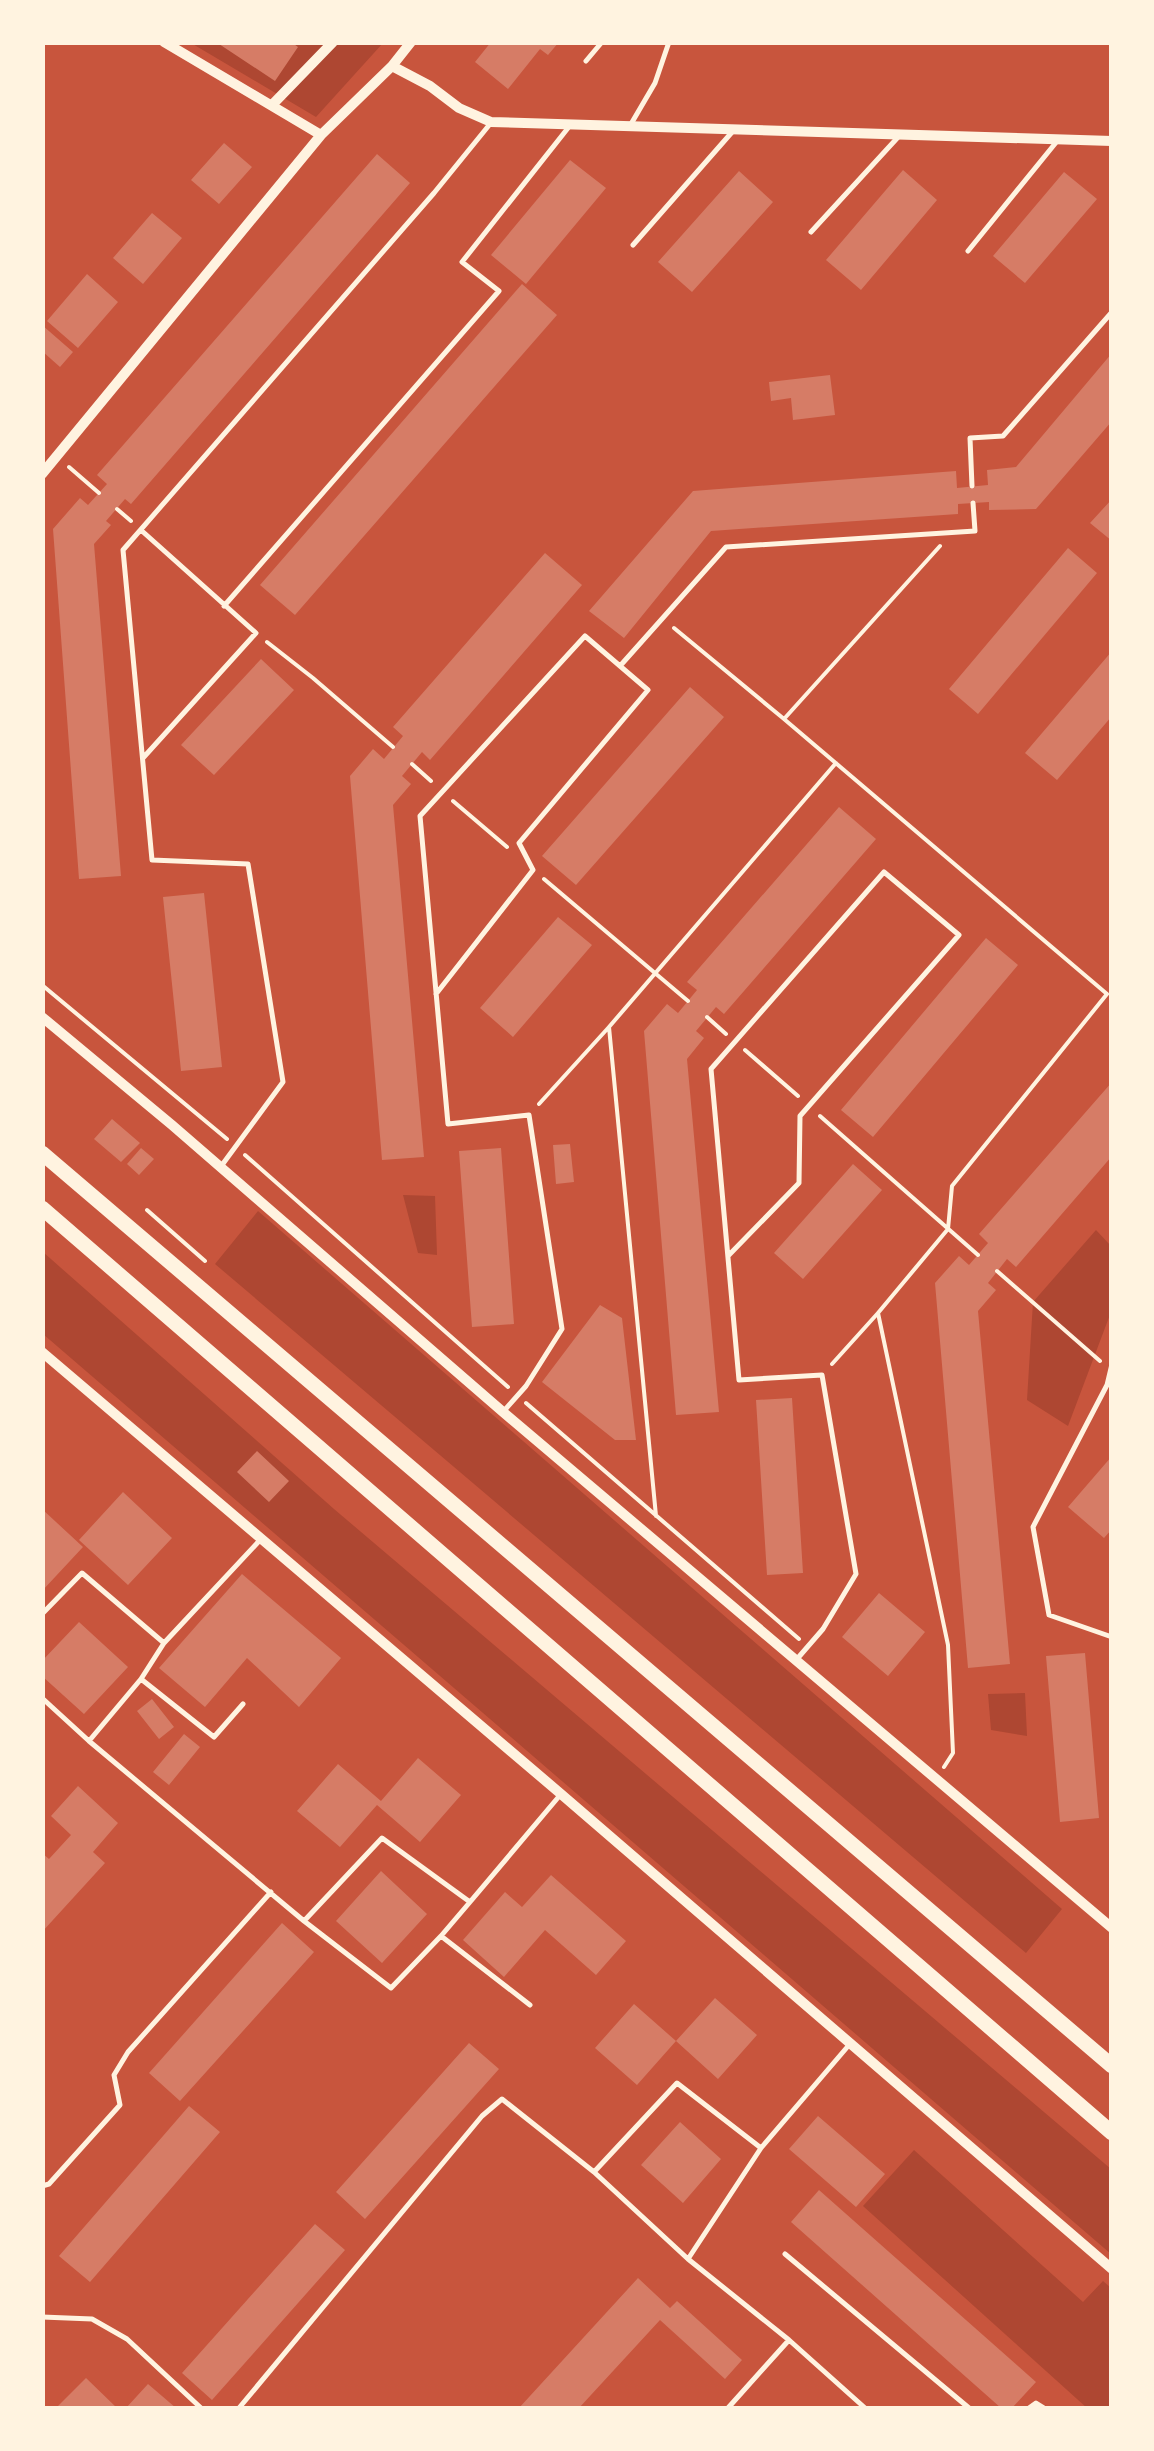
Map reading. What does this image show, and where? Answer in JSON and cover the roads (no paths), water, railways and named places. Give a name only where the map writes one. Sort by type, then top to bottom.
[{"type":"main road","points":[[42,1153],[1112,2066]]},
{"type":"main road","points":[[42,1208],[1112,2133]]},
{"type":"street","points":[[164,42],[321,135]]},
{"type":"street","points":[[272,106],[333,42]]},
{"type":"street","points":[[42,474],[321,135],[412,42]]},
{"type":"street","points":[[392,66],[430,86],[459,108],[491,122],[1112,140]]},
{"type":"street","points":[[42,1017],[933,1778],[1109,1921]]},
{"type":"street","points":[[42,1352],[1112,2269]]},
{"type":"lane","points":[[586,61],[602,42]]},
{"type":"lane","points":[[630,126],[655,83],[670,42]]},
{"type":"lane","points":[[220,1167],[282,1082],[248,864],[152,860],[123,550],[434,193],[491,122]]},
{"type":"lane","points":[[224,606],[500,291],[462,262],[570,125]]},
{"type":"lane","points":[[633,245],[735,130]]},
{"type":"lane","points":[[812,232],[900,134]]},
{"type":"lane","points":[[968,251],[1058,139]]},
{"type":"lane","points":[[972,486],[970,438],[1003,436],[1112,312]]},
{"type":"lane","points":[[620,666],[726,547],[975,531],[973,503]]},
{"type":"lane","points":[[142,530],[256,633],[142,758]]},
{"type":"lane","points":[[436,994],[533,870],[519,843],[648,690],[585,636],[420,816],[436,994],[448,1124],[529,1115],[562,1329],[526,1386],[503,1412]]},
{"type":"lane","points":[[728,1256],[799,1182],[800,1116],[958,935],[884,872],[711,1069],[728,1256],[740,1380],[822,1375],[856,1574],[823,1629],[795,1661]]},
{"type":"lane","points":[[1111,1367],[1107,1385],[1033,1527],[1049,1615],[1112,1637]]},
{"type":"lane","points":[[89,1741],[141,1678],[164,1643],[261,1540]]},
{"type":"lane","points":[[42,1614],[82,1573],[164,1643]]},
{"type":"lane","points":[[141,1678],[214,1738],[243,1704]]},
{"type":"lane","points":[[42,1698],[304,1921],[391,1988],[442,1936],[561,1794]]},
{"type":"lane","points":[[304,1921],[382,1838],[470,1902]]},
{"type":"lane","points":[[42,2186],[49,2184],[120,2106],[114,2075],[128,2052],[271,1892]]},
{"type":"lane","points":[[442,1936],[530,2005]]},
{"type":"lane","points":[[688,2259],[761,2148],[850,2044]]},
{"type":"lane","points":[[594,2172],[677,2083],[761,2148]]},
{"type":"lane","points":[[239,2408],[482,2116],[502,2098],[594,2172],[688,2259],[789,2340],[865,2408]]},
{"type":"lane","points":[[785,2254],[967,2408]]},
{"type":"lane","points":[[42,2317],[92,2319],[127,2339],[201,2408]]},
{"type":"lane","points":[[728,2408],[789,2340]]},
{"type":"lane","points":[[1029,2408],[1036,2402],[1044,2408]]}]
